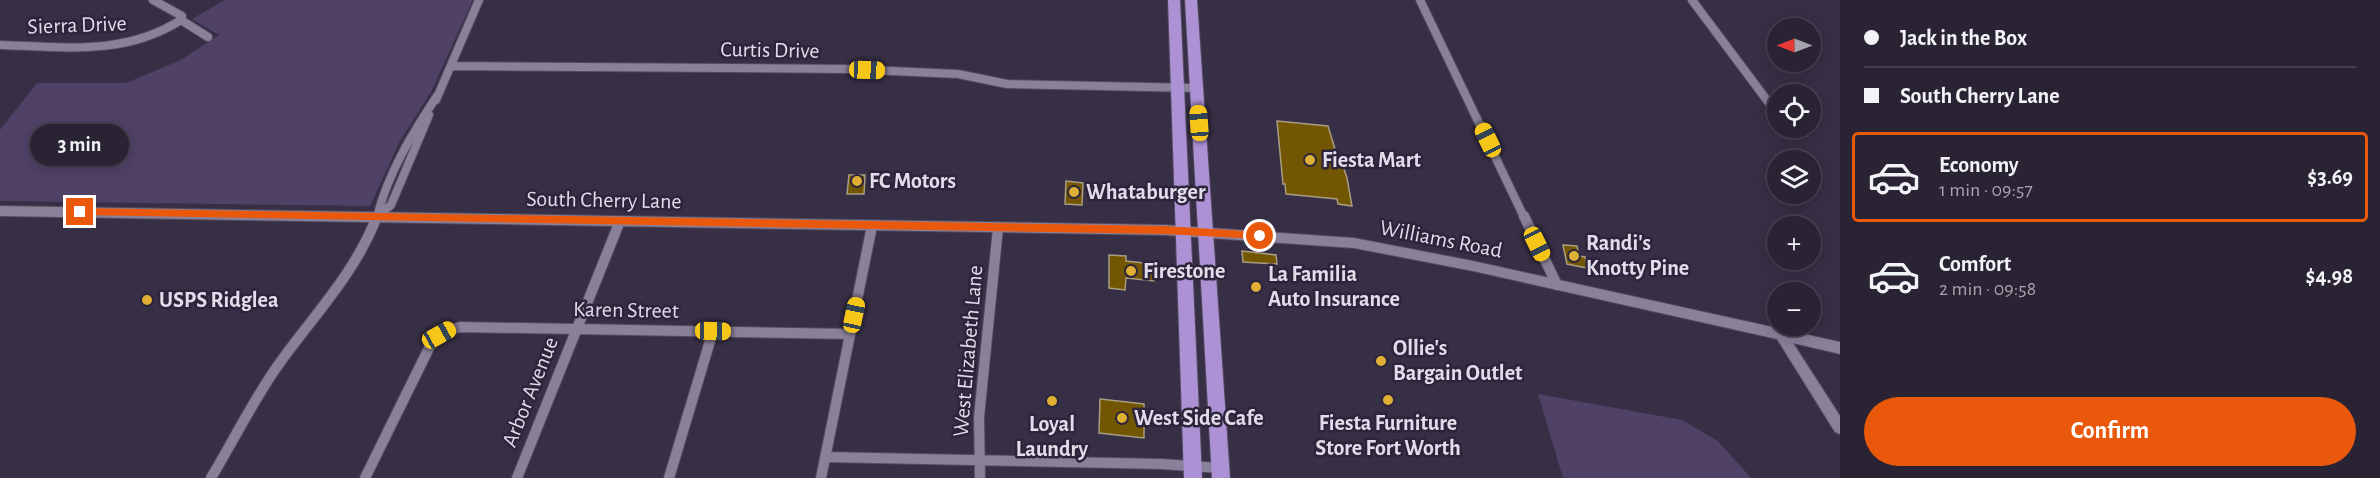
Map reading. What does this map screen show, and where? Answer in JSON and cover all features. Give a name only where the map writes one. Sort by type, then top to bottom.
[{"type":"main road","points":[[1174,0],[1193,472]]},
{"type":"main road","points":[[1191,0],[1221,473]]},
{"type":"street","points":[[153,0],[208,37]]},
{"type":"street","points":[[211,478],[273,372],[348,272],[377,216],[391,205],[479,0]]},
{"type":"street","points":[[1420,0],[1557,285]]},
{"type":"street","points":[[1692,0],[1767,100]]},
{"type":"street","name":"Sierra Drive","points":[[0,45],[122,45],[144,39],[182,18]]},
{"type":"street","name":"Curtis Drive","points":[[450,66],[846,69],[958,74],[1007,84],[1196,88]]},
{"type":"street","name":"South Cherry Lane","points":[[0,211],[377,216],[1207,233]]},
{"type":"street","name":"Arbor Avenue","points":[[517,478],[620,221]]},
{"type":"street","points":[[821,478],[872,226]]},
{"type":"street","name":"West Elizabeth Lane","points":[[980,478],[979,417],[998,228]]},
{"type":"street","name":"Williams Road","points":[[1207,233],[1354,243],[1767,332]]},
{"type":"street","name":"Karen Street","points":[[365,478],[432,342],[439,335],[460,327],[850,334]]},
{"type":"street","points":[[669,478],[713,331]]},
{"type":"street","points":[[1781,336],[1840,428]]},
{"type":"street","name":"Williams Road","points":[[1785,336],[1840,348]]},
{"type":"street","points":[[826,457],[914,461],[980,460],[1221,473]]},
{"type":"shaded area","points":[[225,0],[473,0],[431,92],[400,141],[370,206],[0,201],[0,130],[37,83],[126,83],[181,60],[219,35],[192,19]]},
{"type":"shaded area","points":[[1538,394],[1682,420],[1718,441],[1751,478],[1563,478]]},
{"type":"building","name":"Fiesta Mart","points":[[1277,121],[1328,126],[1340,166],[1343,166],[1347,178],[1352,206],[1338,204],[1337,199],[1286,194]]},
{"type":"building","name":"FC Motors","points":[[849,175],[865,175],[864,194],[847,194]]},
{"type":"building","name":"Whataburger","points":[[1066,181],[1083,183],[1082,205],[1065,204]]},
{"type":"building","name":"Randi's Knotty Pine","points":[[1563,245],[1577,246],[1579,256],[1585,257],[1587,268],[1567,264]]},
{"type":"building","points":[[1242,251],[1276,255],[1277,264],[1243,262]]},
{"type":"building","name":"Firestone","points":[[1109,255],[1126,256],[1126,261],[1153,264],[1154,281],[1126,278],[1125,290],[1109,288]]},
{"type":"building","name":"West Side Cafe","points":[[1100,399],[1144,404],[1144,438],[1099,433]]},
{"type":"place","name":"Fiesta Mart","points":[[1310,160]]},
{"type":"place","name":"FC Motors","points":[[857,181]]},
{"type":"place","name":"Whataburger","points":[[1074,192]]},
{"type":"place","name":"Randi's Knotty Pine","points":[[1574,256]]},
{"type":"place","name":"Firestone","points":[[1131,271]]},
{"type":"place","name":"La Familia Auto Insurance","points":[[1256,287]]},
{"type":"place","name":"USPS Ridglea","points":[[147,300]]},
{"type":"place","name":"Ollie's Bargain Outlet","points":[[1381,361]]},
{"type":"place","name":"Fiesta Furniture Store Fort Worth","points":[[1388,400]]},
{"type":"place","name":"Loyal Laundry","points":[[1052,401]]},
{"type":"place","name":"West Side Cafe","points":[[1122,418]]},
{"type":"route","points":[[80,212],[1165,230],[1260,236]]}]
